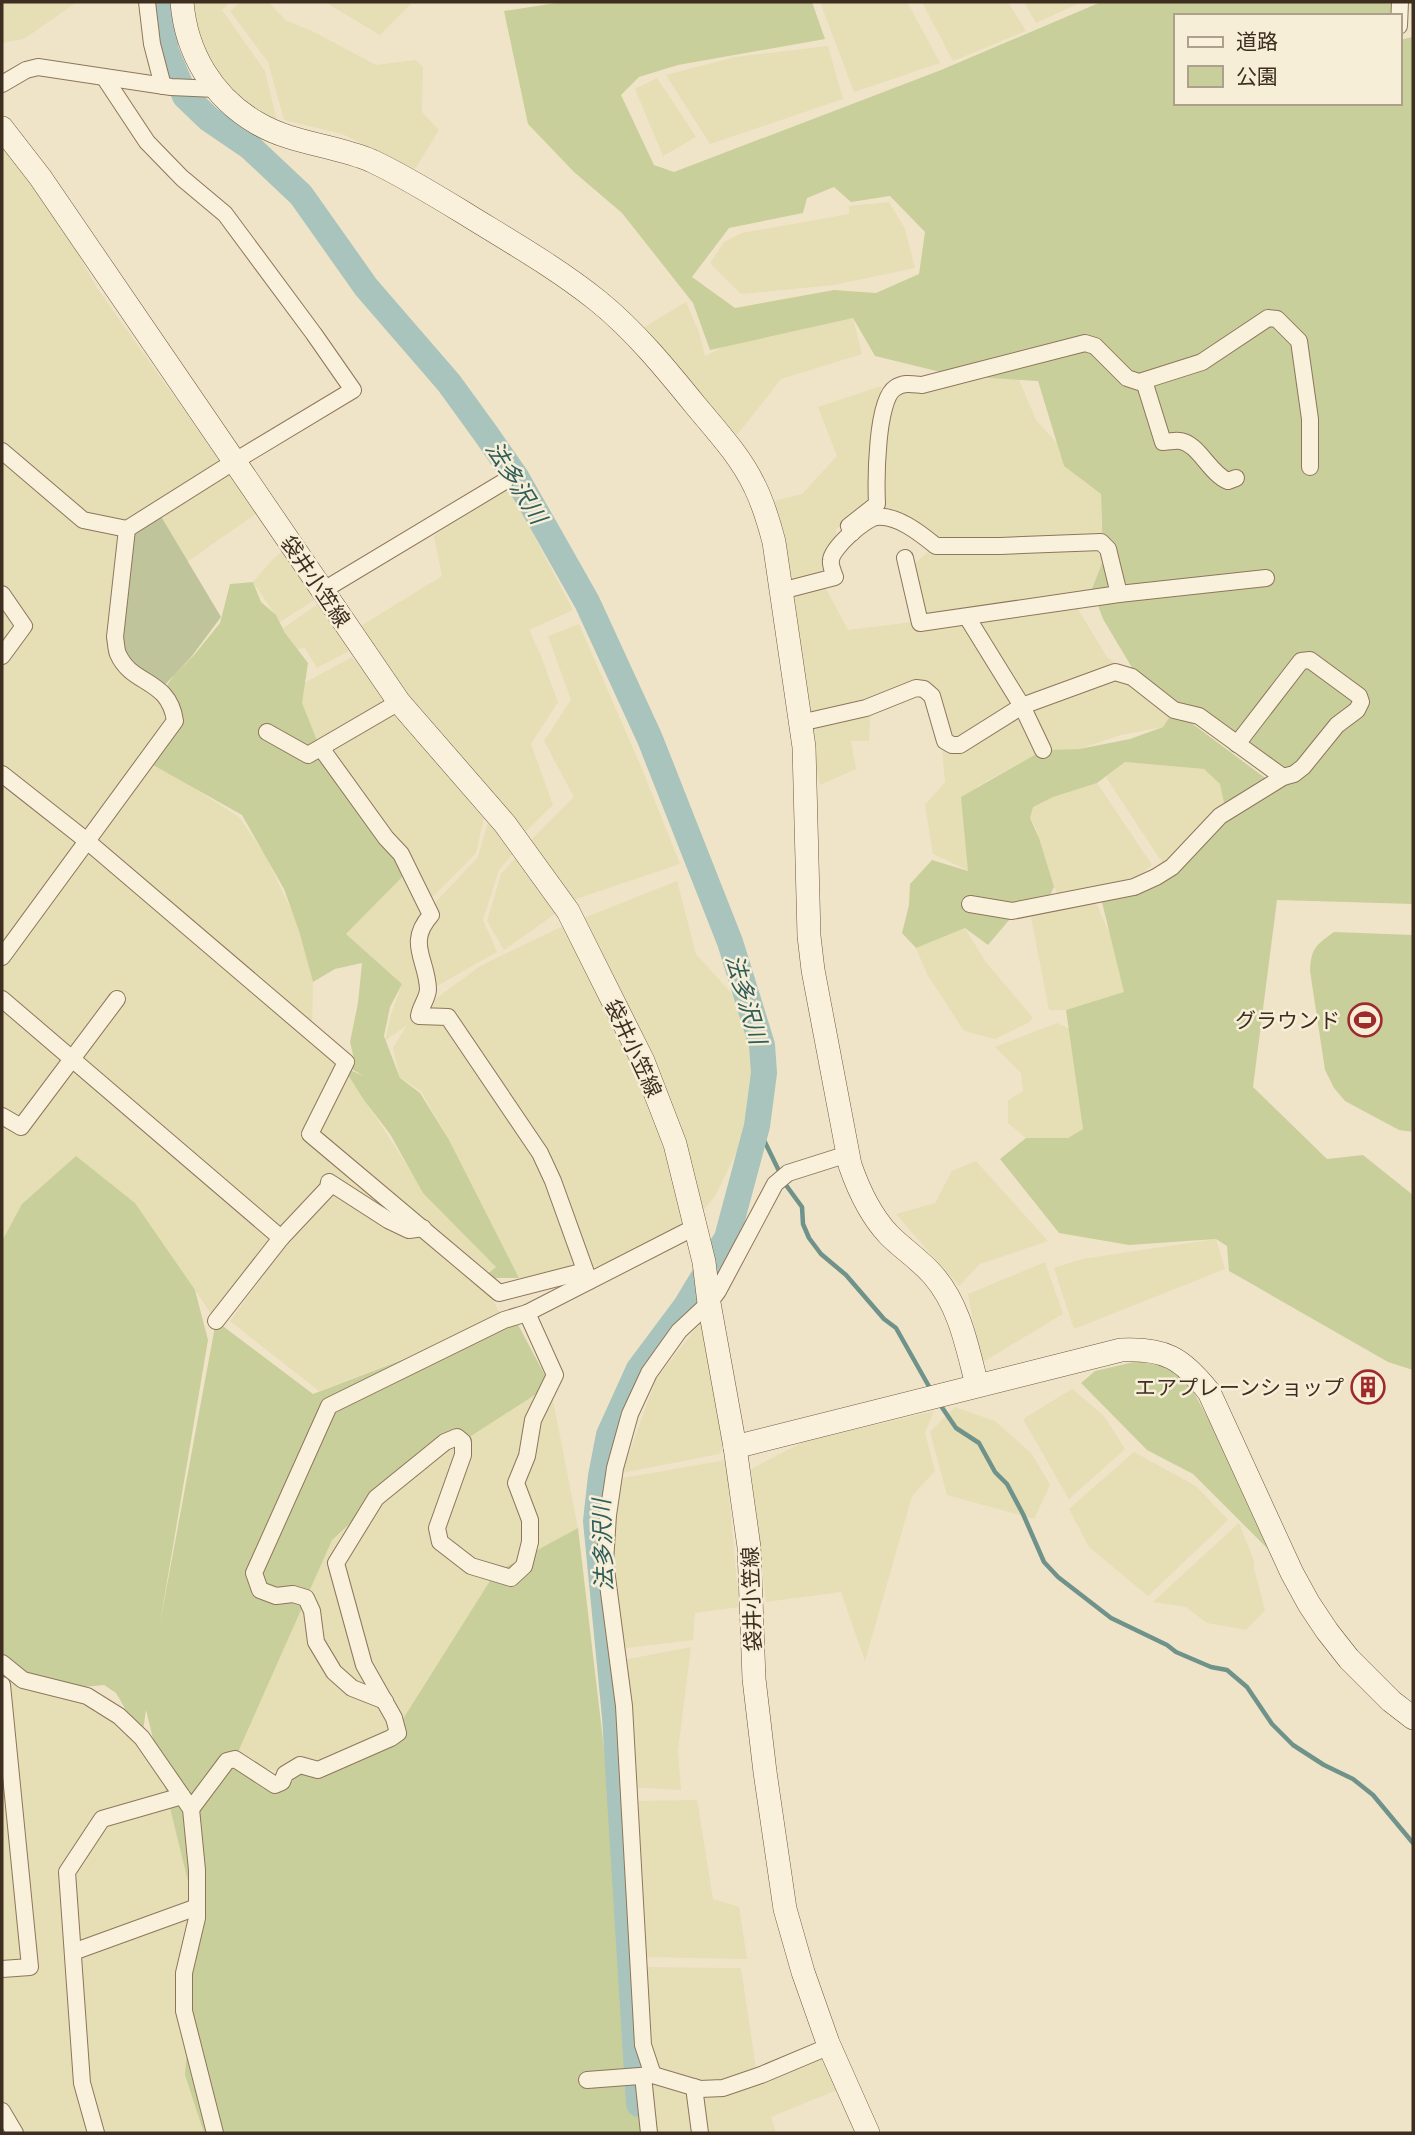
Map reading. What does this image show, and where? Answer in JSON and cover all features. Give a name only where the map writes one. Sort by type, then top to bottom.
[{"type":"street","points":[[147,2],[152,44],[167,86]]},
{"type":"street","points":[[181,2],[187,39],[208,90]]},
{"type":"street","points":[[2,84],[26,70],[38,68],[208,90],[256,123],[279,134],[348,152],[404,176],[558,272],[598,301],[631,331],[663,366],[733,450],[766,511],[774,542],[805,769],[809,936],[813,970],[848,1154],[859,1191],[874,1216],[890,1236],[933,1275],[947,1295],[964,1335],[977,1385]]},
{"type":"street","points":[[2,451],[83,520],[127,529],[353,390],[225,214],[182,178],[147,142],[104,77]]},
{"type":"street","name":"袋井小笠線","points":[[2,128],[40,177],[399,702],[505,824],[568,911],[643,1062],[675,1144],[704,1262],[750,1547],[754,1679],[786,1909],[803,1972],[830,2046],[868,2133]]},
{"type":"street","points":[[852,533],[849,526],[877,504],[875,462],[884,406],[888,394],[894,388],[906,383],[922,385],[1085,343],[1095,346],[1127,378],[1139,382],[1202,362],[1268,318],[1277,319],[1299,341],[1310,419],[1310,467]]},
{"type":"street","points":[[1144,381],[1163,442],[1182,441],[1190,445],[1219,478],[1228,481],[1236,478]]},
{"type":"street","points":[[323,591],[505,481]]},
{"type":"street","points":[[781,591],[835,577],[831,561],[835,549],[866,521],[877,516],[908,525],[936,546],[1101,542],[1108,549],[1119,594]]},
{"type":"street","points":[[2,957],[175,721],[167,696],[128,668],[118,654],[116,637],[127,529]]},
{"type":"street","points":[[905,558],[920,623],[1119,594],[1266,578]]},
{"type":"street","points":[[2,594],[24,626],[2,656]]},
{"type":"street","points":[[967,617],[1021,706],[1044,750]]},
{"type":"street","points":[[970,904],[1012,911],[1133,887],[1157,877],[1172,867],[1220,816],[1303,767],[1337,725],[1357,710],[1361,702],[1359,696],[1310,660],[1301,661],[1237,744]]},
{"type":"street","points":[[800,723],[866,708],[916,688],[924,689],[932,696],[945,741],[960,745],[1021,706],[1115,673],[1122,673],[1132,677],[1174,710],[1199,716],[1283,777]]},
{"type":"street","points":[[267,732],[308,755],[399,702]]},
{"type":"street","points":[[321,748],[386,838],[401,854],[431,915],[421,927],[418,945],[428,991],[419,1016],[449,1017],[540,1153],[553,1181],[587,1276]]},
{"type":"street","points":[[2,774],[87,841],[346,1062],[310,1133],[499,1293],[587,1276]]},
{"type":"street","points":[[2,999],[281,1238]]},
{"type":"street","points":[[2,1116],[21,1127],[117,999]]},
{"type":"street","points":[[649,2133],[648,2076],[643,2045],[624,1706],[606,1562],[608,1515],[615,1468],[630,1414],[649,1373],[679,1331],[718,1291],[775,1184],[788,1173],[848,1154]]},
{"type":"street","points":[[216,1321],[281,1238],[328,1188],[329,1182],[388,1220],[409,1230],[423,1228]]},
{"type":"street","points":[[385,1701],[352,1688],[334,1672],[316,1642],[312,1611],[306,1598],[293,1594],[276,1596],[260,1590],[254,1573],[329,1406],[503,1320],[527,1313],[587,1276],[695,1227]]},
{"type":"street","points":[[96,2133],[82,2083],[67,1872],[102,1819],[186,1803],[227,1760],[235,1759],[275,1785],[282,1782],[285,1774],[300,1765],[318,1770],[391,1738],[398,1732],[394,1718],[364,1665],[336,1563],[376,1498],[446,1441],[457,1437],[463,1442],[463,1455],[437,1528],[440,1542],[471,1566],[511,1578],[524,1566],[530,1542],[530,1520],[516,1483],[527,1456],[533,1420],[555,1375],[527,1313]]},
{"type":"street","points":[[735,1447],[1121,1350],[1144,1349],[1164,1354],[1182,1363],[1209,1392],[1292,1573],[1321,1622],[1349,1659],[1391,1701],[1413,1718]]},
{"type":"street","points":[[2,1663],[23,1680],[87,1696],[110,1710],[142,1738],[186,1803],[198,1870],[197,1918],[184,1973],[184,2011],[215,2133]]},
{"type":"street","points":[[2,1685],[5,1746],[30,1967],[2,1969]]},
{"type":"street","points":[[73,1952],[197,1907]]},
{"type":"street","points":[[587,2080],[648,2076],[694,2087],[723,2088],[830,2046]]},
{"type":"street","points":[[694,2087],[701,2133]]},
{"type":"street","points":[[2,2111],[15,2133]]},
{"type":"shaded area","points":[[2,2],[77,2],[24,39],[2,43]]},
{"type":"shaded area","points":[[193,2],[230,2],[222,10],[265,71],[277,121],[253,108],[225,84],[204,52],[194,22]]},
{"type":"shaded area","points":[[241,2],[268,2],[287,21],[314,32],[376,65],[415,60],[423,67],[422,112],[439,130],[415,169],[342,134],[284,120],[268,62],[230,11]]},
{"type":"shaded area","points":[[325,2],[413,2],[380,35]]},
{"type":"shaded area","points":[[820,2],[907,2],[940,63],[854,92]]},
{"type":"shaded area","points":[[922,2],[1008,2],[1026,31],[953,61]]},
{"type":"shaded area","points":[[1024,2],[1082,2],[1036,23]]},
{"type":"shaded area","points":[[828,46],[843,99],[710,144],[666,75],[735,57]]},
{"type":"shaded area","points":[[657,78],[696,137],[663,156],[635,89]]},
{"type":"shaded area","points":[[2,135],[19,149],[97,288],[257,513],[187,562],[116,641],[173,708],[197,790],[239,817],[265,855],[296,920],[313,982],[312,1033],[333,1051],[423,1190],[497,1267],[479,1276],[504,1320],[319,1391],[230,1321],[324,1194],[216,1321],[195,1290],[2,1245]]},
{"type":"shaded area","points":[[889,202],[905,229],[915,268],[834,285],[741,294],[710,263],[724,242],[742,233],[849,214],[849,206]]},
{"type":"shaded area","points":[[686,302],[699,332],[705,356],[730,343],[853,318],[862,354],[781,379],[737,435],[643,328]]},
{"type":"shaded area","points":[[1015,361],[1019,380],[1036,420],[1057,443],[1064,466],[1101,494],[1101,525],[1112,565],[1092,589],[978,612],[1073,601],[1107,657],[1174,710],[1163,727],[1121,735],[1079,749],[1043,750],[978,786],[964,801],[969,871],[933,854],[925,805],[945,782],[940,725],[932,696],[905,693],[871,706],[869,741],[851,741],[856,769],[820,785],[782,598],[788,589],[762,504],[802,494],[837,456],[818,407],[881,386],[878,437],[888,394]],"holes":[[[860,517],[886,518],[935,546],[908,569],[929,620],[848,630],[822,581],[835,577],[836,529]]]},
{"type":"shaded area","points":[[505,481],[573,610],[529,630],[558,702],[531,744],[553,805],[517,840],[351,632],[442,576],[434,536]]},
{"type":"shaded area","points":[[283,551],[316,599],[280,622],[253,582]]},
{"type":"shaded area","points":[[318,604],[349,651],[317,668],[305,648],[297,649],[282,629]]},
{"type":"shaded area","points":[[579,624],[680,864],[576,899],[504,950],[487,921],[501,874],[574,797],[544,741],[571,700],[548,636]]},
{"type":"shaded area","points":[[352,657],[389,702],[319,745],[301,706],[304,683]]},
{"type":"shaded area","points":[[394,710],[485,813],[476,853],[426,904],[429,909],[478,857],[489,818],[515,851],[499,870],[483,920],[497,952],[428,991],[422,1009],[480,966],[561,927],[677,881],[696,954],[733,995],[762,1045],[743,1140],[714,1198],[681,1234],[585,1271],[519,1278],[421,1091],[400,1078],[393,1048],[407,1025],[385,1041],[402,984],[346,934],[409,870],[328,749]]},
{"type":"shaded area","points":[[1125,762],[1204,769],[1227,790],[1226,812],[1167,870],[1106,777]]},
{"type":"shaded area","points":[[1097,783],[1152,865],[1123,889],[1061,901],[1051,881],[1037,831],[1030,818],[1034,801],[1052,786]]},
{"type":"shaded area","points":[[1096,903],[1121,958],[1124,993],[1066,1010],[1049,1010],[1031,917]]},
{"type":"shaded area","points":[[965,928],[985,961],[1033,1018],[995,1039],[964,1031],[927,974],[916,948]]},
{"type":"shaded area","points":[[1057,1023],[1072,1030],[1083,1129],[1068,1138],[1026,1138],[1008,1123],[1008,1100],[1023,1091],[1021,1073],[995,1047]]},
{"type":"shaded area","points":[[976,1161],[1048,1241],[980,1264],[959,1286],[896,1214],[935,1203],[952,1171]]},
{"type":"shaded area","points":[[1216,1239],[1225,1269],[1074,1329],[1054,1268],[1082,1259]]},
{"type":"shaded area","points":[[1045,1262],[1063,1314],[981,1363],[968,1294]]},
{"type":"shaded area","points":[[701,1322],[723,1447],[719,1454],[622,1473],[656,1379]]},
{"type":"shaded area","points":[[550,1385],[578,1528],[391,1738],[285,1774],[235,1759],[320,1561],[363,1487]]},
{"type":"shaded area","points":[[1072,1389],[1104,1416],[1125,1449],[1069,1499],[1023,1419]]},
{"type":"shaded area","points":[[955,1407],[995,1421],[1032,1454],[1050,1485],[1034,1519],[947,1495],[930,1432]]},
{"type":"shaded area","points":[[934,1411],[925,1433],[935,1471],[912,1496],[865,1661],[841,1592],[766,1602],[751,1469],[803,1442]]},
{"type":"shaded area","points":[[1134,1452],[1196,1486],[1228,1520],[1148,1596],[1089,1547],[1069,1509]]},
{"type":"shaded area","points":[[726,1460],[739,1607],[695,1613],[693,1640],[626,1648],[606,1553],[623,1478]]},
{"type":"shaded area","points":[[1239,1523],[1254,1561],[1265,1610],[1246,1630],[1207,1623],[1186,1607],[1153,1602]]},
{"type":"shaded area","points":[[2,1633],[119,1716],[191,1809],[187,1960],[216,2133],[2,2133]]},
{"type":"shaded area","points":[[691,1647],[678,1751],[681,1790],[629,1787],[618,1661]]},
{"type":"shaded area","points":[[697,1800],[713,1899],[739,1907],[747,1959],[638,1957],[630,1801]]},
{"type":"shaded area","points":[[639,1967],[741,1968],[757,2075],[830,2046],[847,2086],[771,2117],[776,2133],[651,2133],[653,2075],[643,2045]]},
{"type":"green space","points":[[562,2],[812,2],[825,39],[678,65],[639,77],[621,95],[654,165],[674,172],[941,70],[1101,2],[1395,2],[1396,14],[1174,14],[1174,105],[1401,105],[1401,40],[1413,37],[1413,904],[1277,900],[1253,1087],[1327,1159],[1363,1155],[1413,1195],[1413,1370],[1388,1362],[1229,1271],[1227,1246],[1216,1239],[1129,1245],[1059,1233],[1000,1159],[1026,1138],[1068,1138],[1083,1129],[1066,1010],[1124,992],[1100,894],[1157,877],[1226,812],[1220,784],[1204,769],[1125,762],[1097,783],[1053,797],[1033,807],[1030,818],[1054,887],[1046,904],[1010,919],[988,945],[965,928],[916,948],[902,933],[909,905],[910,884],[932,860],[968,871],[961,797],[1043,750],[1079,749],[1130,739],[1163,727],[1174,710],[1272,783],[1283,777],[1132,677],[1131,666],[1103,619],[1092,589],[1103,561],[1101,494],[1064,466],[1038,381],[957,376],[875,356],[853,318],[710,350],[693,303],[622,213],[574,172],[528,124],[504,11]],"holes":[[[834,187],[851,202],[890,196],[925,232],[919,274],[876,293],[834,290],[735,308],[692,277],[729,228],[803,213],[807,198]]]},
{"type":"green space","points":[[159,513],[221,617],[192,656],[163,687],[131,670],[116,637],[127,529]]},
{"type":"green space","points":[[253,582],[261,602],[276,615],[285,633],[308,663],[302,703],[320,748],[409,870],[346,934],[402,984],[390,1007],[384,1036],[400,1078],[420,1093],[449,1140],[519,1278],[482,1278],[496,1267],[423,1193],[390,1134],[343,1067],[364,1076],[346,1066],[354,1059],[350,1042],[362,963],[335,969],[313,982],[284,889],[242,815],[146,761],[175,722],[162,692],[220,623],[230,584]]},
{"type":"green space","name":"グラウンド","points":[[1334,932],[1413,935],[1413,1132],[1399,1130],[1345,1101],[1334,1088],[1325,1070],[1310,971],[1316,948]]},
{"type":"green space","points":[[76,1156],[135,1203],[195,1290],[208,1340],[160,1623],[216,1321],[313,1394],[514,1317],[550,1385],[383,1493],[332,1540],[235,1759],[275,1785],[391,1738],[495,1573],[578,1528],[631,1977],[645,2133],[204,2133],[185,2075],[197,1918],[146,1710],[142,1738],[116,1693],[104,1685],[62,1689],[23,1680],[2,1656],[2,1241],[22,1204]]},
{"type":"green space","points":[[1138,1361],[1166,1367],[1187,1380],[1212,1426],[1271,1552],[1193,1474],[1147,1450],[1081,1383],[1095,1371]]},
{"type":"waterway","name":"法多沢川","points":[[159,2],[166,51],[185,96],[209,119],[250,147],[301,195],[366,287],[449,383],[516,477],[587,602],[650,739],[730,942],[762,1045],[764,1073],[757,1126],[727,1238],[686,1306],[639,1369],[609,1435],[601,1476],[596,1521],[615,1717],[639,2104]]},
{"type":"waterway","points":[[757,1126],[780,1173]]},
{"type":"waterway","points":[[783,1181],[802,1207],[803,1224],[809,1238],[821,1254],[846,1275],[884,1319],[896,1328],[931,1390]]},
{"type":"waterway","points":[[939,1403],[956,1428],[979,1443],[995,1472],[1007,1484],[1044,1562],[1058,1577],[1111,1618],[1176,1652],[1211,1667],[1227,1670],[1247,1687],[1272,1724],[1293,1745],[1324,1765],[1353,1779],[1373,1795],[1413,1843]]},
{"type":"place","name":"グラウンド","points":[[1365,1020]]},
{"type":"place","name":"エアプレーンショップ","points":[[1368,1387]]}]
